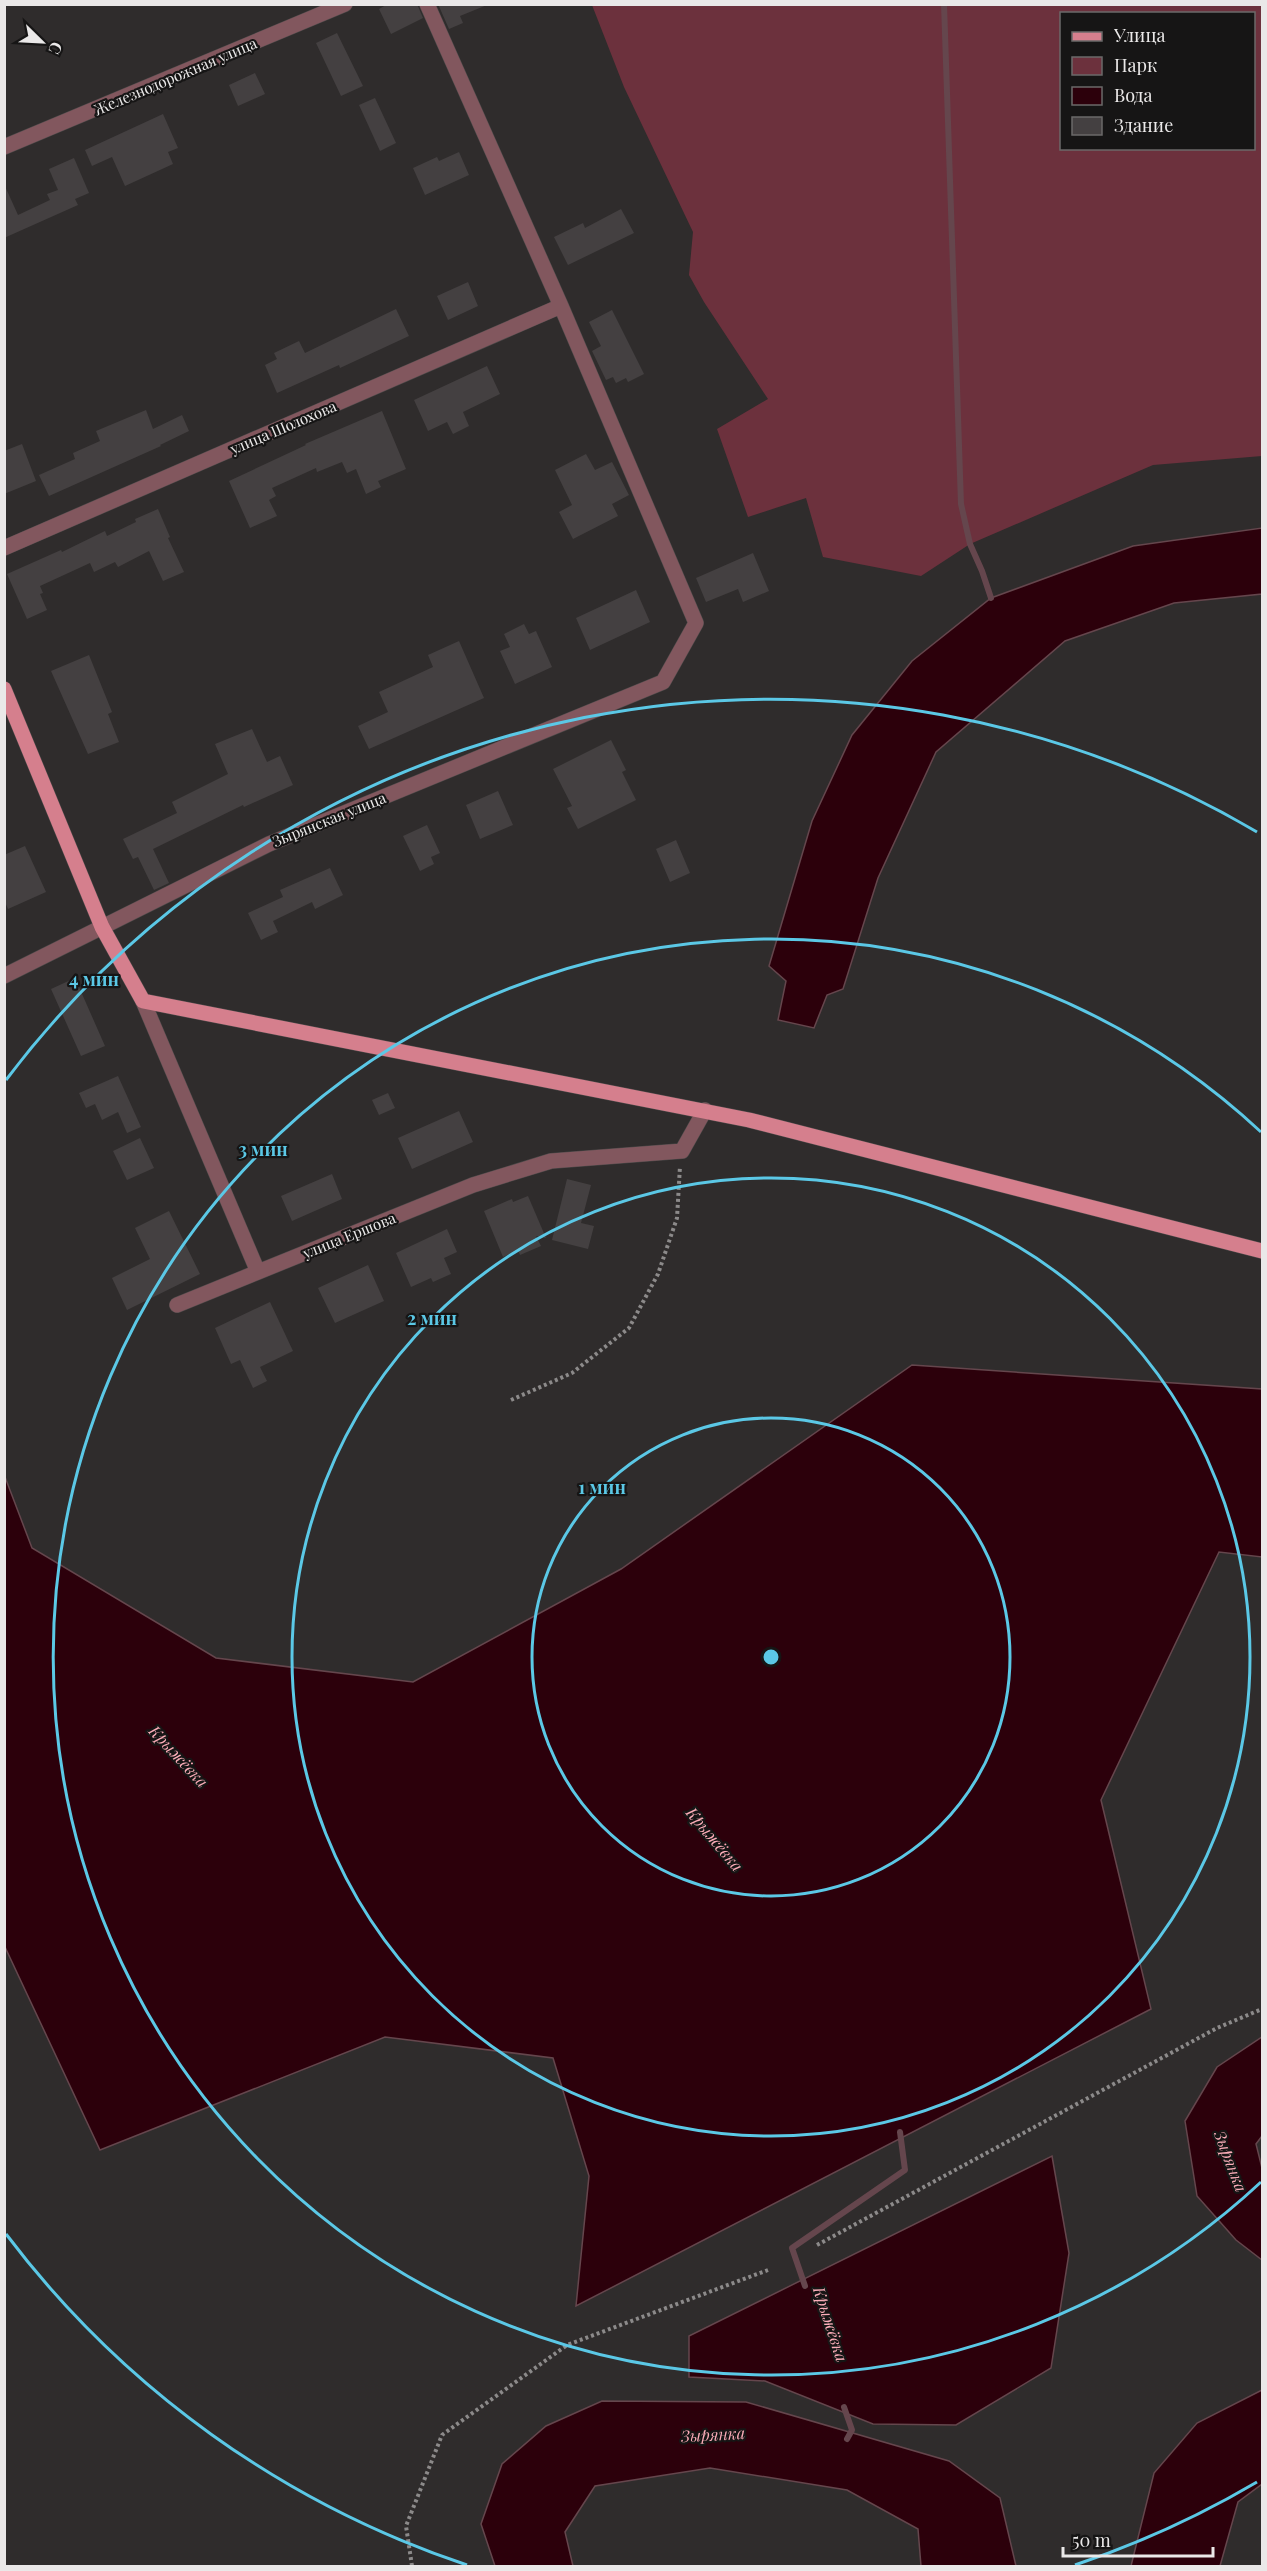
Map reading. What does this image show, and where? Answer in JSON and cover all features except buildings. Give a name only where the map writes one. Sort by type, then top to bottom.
[{"type":"main road","points":[[4,689],[102,927],[143,1001],[705,1110],[1263,1251]]},
{"type":"street","name":"Железнодорожная улица","points":[[4,147],[345,4]]},
{"type":"street","points":[[427,4],[561,306]]},
{"type":"street","name":"улица Шолохова","points":[[4,548],[561,306]]},
{"type":"street","name":"Зырянская улица","points":[[4,976],[269,844],[663,682],[696,623],[561,306]]},
{"type":"street","points":[[143,1001],[258,1272]]},
{"type":"street","points":[[682,1151],[705,1110]]},
{"type":"street","name":"улица Ершова","points":[[177,1305],[474,1185],[551,1161],[682,1151]]},
{"type":"path","points":[[512,1400],[572,1373],[628,1328],[658,1274],[677,1218],[682,1151]]},
{"type":"path","points":[[818,2245],[1217,2028],[1263,2009]]},
{"type":"path","points":[[412,2566],[406,2526],[442,2435],[567,2345],[768,2270]]},
{"type":"green space","points":[[592,5],[1262,5],[1262,456],[1153,465],[970,544],[921,576],[823,557],[806,498],[748,517],[717,429],[768,399],[704,302],[689,275],[693,232],[624,87]]},
{"type":"water","points":[[1262,528],[1262,594],[1174,603],[1065,641],[936,752],[878,878],[843,989],[827,995],[814,1028],[778,1020],[786,981],[769,966],[812,821],[852,735],[912,661],[991,598],[1133,546]]},
{"type":"water","points":[[912,1365],[1262,1389],[1262,1557],[1219,1552],[1101,1800],[1151,2009],[576,2306],[589,2176],[553,2058],[385,2037],[100,2150],[5,1947],[5,1477],[32,1548],[216,1658],[413,1682],[621,1569]]},
{"type":"water","name":"Зырянка","points":[[1262,2037],[1262,2136],[1256,2144],[1262,2168],[1262,2260],[1236,2240],[1197,2196],[1185,2121],[1217,2067]]},
{"type":"water","points":[[1052,2156],[1069,2253],[1051,2368],[956,2425],[873,2424],[765,2381],[689,2377],[689,2336]]},
{"type":"water","points":[[1262,2390],[1262,2484],[1238,2502],[1220,2566],[1131,2566],[1154,2473],[1197,2423]]},
{"type":"water","name":"Зырянка","points":[[602,2401],[746,2402],[949,2461],[1000,2498],[1016,2566],[921,2566],[918,2529],[847,2490],[710,2468],[595,2486],[565,2532],[573,2566],[495,2566],[481,2524],[502,2464],[546,2426]]},
{"type":"waterway","points":[[944,4],[961,504],[970,544],[991,598]]},
{"type":"waterway","name":"Крыжёвка","points":[[805,2286],[792,2248],[905,2170],[900,2132]]},
{"type":"waterway","name":"Крыжёвка","points":[[844,2407],[852,2430],[847,2439]]}]
